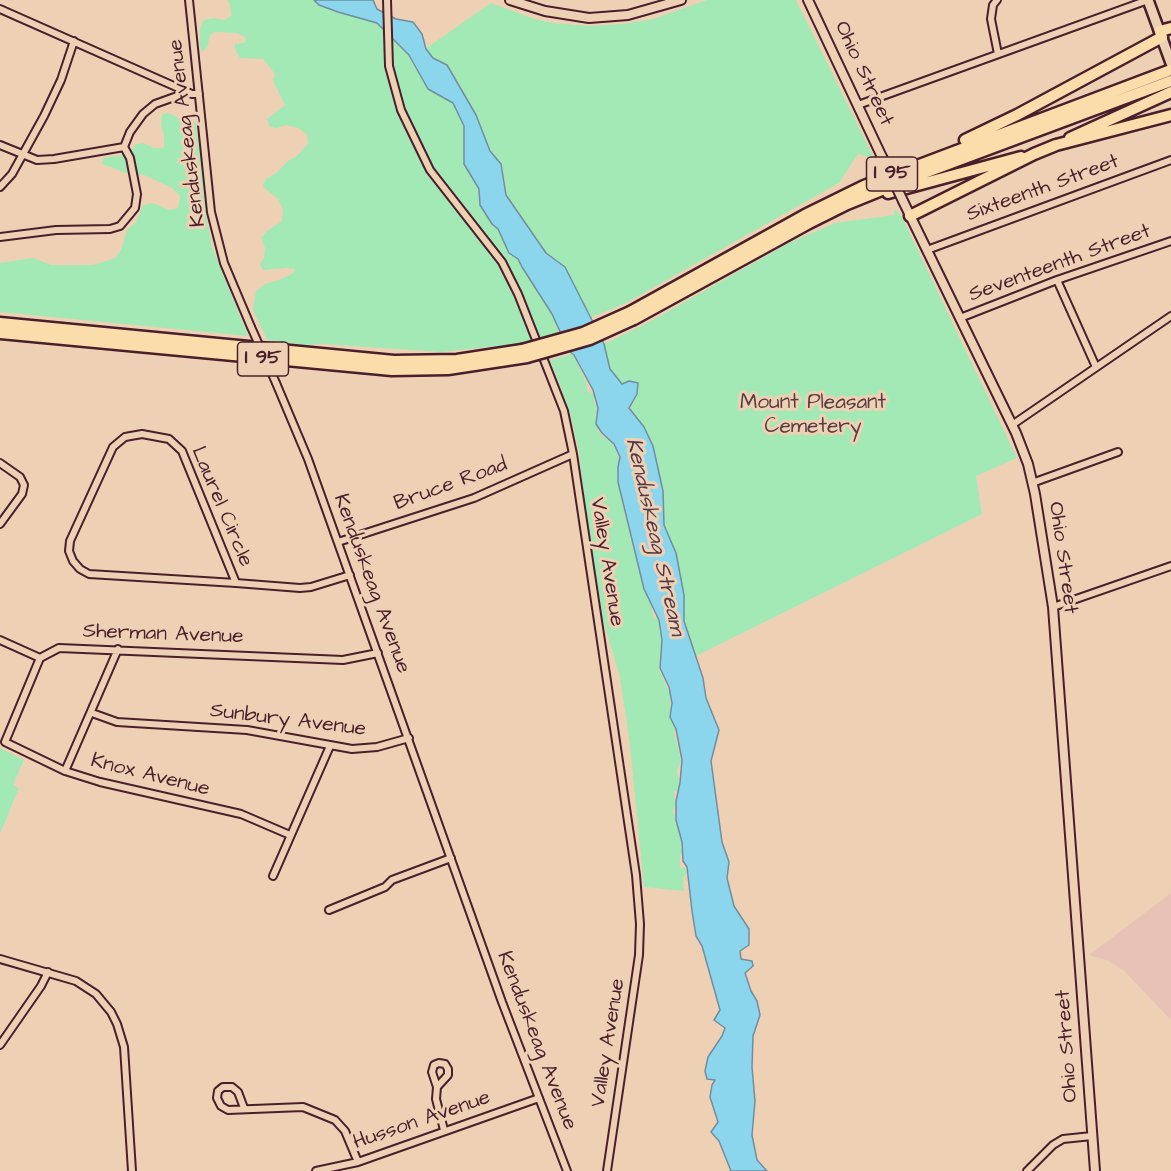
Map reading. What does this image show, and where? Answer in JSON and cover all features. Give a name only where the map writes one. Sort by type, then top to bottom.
[{"type":"highway","points":[[915,165],[1009,119],[1171,28]]},
{"type":"highway","name":"I 95","points":[[632,316],[824,205],[874,181],[1171,70]]},
{"type":"highway","name":"I 95","points":[[0,333],[392,370],[460,368],[524,354],[632,316],[847,204],[1171,81]]},
{"type":"highway","points":[[910,216],[1034,154],[1171,92]]},
{"type":"highway","points":[[1056,145],[1171,115]]},
{"type":"highway","points":[[809,223],[879,195],[1034,154]]},
{"type":"highway","name":"I 95","points":[[0,323],[394,362],[457,360],[524,354]]},
{"type":"main road","points":[[1148,0],[1171,63]]},
{"type":"street","name":"Kenduskeag Avenue","points":[[189,0],[208,186],[216,233],[228,272],[303,446],[502,1002],[567,1171]]},
{"type":"street","points":[[510,0],[553,13],[589,18],[628,15],[681,0]]},
{"type":"street","name":"Ohio Street","points":[[808,0],[1012,425],[1025,456],[1032,483],[1053,607],[1095,1171]]},
{"type":"street","points":[[997,0],[993,6],[991,19],[998,54]]},
{"type":"street","points":[[858,105],[1148,0]]},
{"type":"street","name":"Valley Avenue","points":[[387,3],[389,66],[401,110],[430,170],[502,262],[518,294],[564,411],[573,454],[636,875],[640,924],[639,956],[607,1171]]},
{"type":"street","points":[[0,9],[192,94],[199,94]]},
{"type":"street","points":[[0,187],[12,174],[23,155],[61,80],[74,41]]},
{"type":"street","points":[[124,147],[130,132],[143,114],[155,104],[180,94],[183,90]]},
{"type":"street","points":[[0,145],[37,159],[54,159],[124,147]]},
{"type":"street","points":[[0,237],[56,230],[110,229],[120,226],[135,208],[137,194],[130,158],[124,147]]},
{"type":"street","name":"Sixteenth Street","points":[[927,250],[1171,160]]},
{"type":"street","name":"Seventeenth Street","points":[[960,318],[1057,280],[1171,241]]},
{"type":"street","points":[[1057,280],[1096,367]]},
{"type":"street","points":[[1012,425],[1171,316]]},
{"type":"street","name":"Laurel Circle","points":[[236,583],[182,451],[176,443],[169,439],[142,434],[120,440],[113,447],[70,541],[69,552],[80,569],[89,574],[300,588],[350,575]]},
{"type":"street","points":[[1032,483],[1118,452]]},
{"type":"street","name":"Bruce Road","points":[[338,542],[474,498],[573,454]]},
{"type":"street","points":[[0,463],[20,477],[24,485],[22,494],[0,524]]},
{"type":"street","points":[[1053,607],[1171,566]]},
{"type":"street","points":[[0,640],[40,658]]},
{"type":"street","name":"Sherman Avenue","points":[[40,658],[59,648],[343,660],[378,653]]},
{"type":"street","points":[[65,771],[118,649]]},
{"type":"street","name":"Knox Avenue","points":[[40,658],[5,742],[65,771],[100,782],[241,814],[290,835]]},
{"type":"street","name":"Sunbury Avenue","points":[[92,712],[117,722],[247,730],[358,749],[409,738]]},
{"type":"street","points":[[273,876],[330,746]]},
{"type":"street","points":[[329,909],[385,887],[392,880],[451,858]]},
{"type":"street","points":[[0,959],[76,981],[96,994],[111,1012],[124,1047],[132,1171]]},
{"type":"street","points":[[0,1045],[41,986],[48,972]]},
{"type":"street","points":[[244,1108],[238,1092],[232,1087],[223,1087],[218,1091],[217,1098],[221,1106],[228,1110],[303,1107],[322,1113],[335,1120],[345,1131],[358,1162]]},
{"type":"street","points":[[437,1087],[436,1099],[444,1130]]},
{"type":"street","name":"Husson Avenue","points":[[316,1171],[358,1162],[539,1098]]},
{"type":"street","points":[[1027,1171],[1053,1145],[1063,1139],[1092,1136]]},
{"type":"shaded area","points":[[1171,893],[1171,1020],[1124,971],[1109,961],[1089,955]]},
{"type":"green space","points":[[227,0],[314,0],[319,5],[377,23],[392,36],[409,55],[433,91],[453,103],[464,126],[464,164],[479,189],[480,205],[497,229],[509,253],[518,259],[552,314],[560,335],[508,345],[440,352],[324,344],[306,345],[267,340],[253,310],[256,291],[265,284],[292,274],[295,269],[263,270],[260,264],[264,258],[265,248],[261,238],[282,221],[283,209],[278,199],[262,186],[266,179],[297,156],[308,144],[307,134],[298,128],[286,125],[277,128],[270,127],[267,119],[285,105],[273,81],[275,74],[263,59],[240,58],[235,50],[235,44],[244,43],[246,38],[237,33],[215,32],[210,35],[207,48],[202,52],[200,28],[204,20],[214,18],[224,20],[231,16],[230,4]]},
{"type":"green space","points":[[707,0],[796,0],[874,158],[858,154],[839,183],[626,303],[590,318],[565,267],[546,253],[506,195],[501,164],[490,151],[476,115],[447,65],[433,58],[425,49],[491,3],[535,19],[589,26],[653,19]]},
{"type":"green space","points":[[168,113],[183,120],[196,121],[212,247],[248,336],[0,312],[0,263],[33,258],[51,265],[93,265],[115,258],[121,250],[127,230],[136,222],[143,205],[153,203],[169,210],[178,208],[180,196],[172,188],[144,175],[126,173],[102,164],[103,158],[128,154],[135,145],[143,143],[154,148],[164,148],[162,114]]},
{"type":"green space","name":"Mount Pleasant Cemetery","points":[[895,209],[901,215],[1017,458],[976,476],[982,514],[696,656],[684,621],[684,595],[676,553],[664,525],[663,491],[644,427],[629,408],[637,394],[629,381],[622,384],[610,369],[604,344],[651,321],[789,243],[835,223],[894,215]]},
{"type":"green space","points":[[573,354],[586,382],[588,392],[594,393],[594,402],[599,411],[595,415],[599,427],[597,429],[602,436],[612,442],[619,458],[622,458],[620,493],[633,549],[641,571],[644,591],[651,603],[654,619],[657,616],[659,618],[659,630],[662,633],[661,644],[664,648],[660,652],[659,669],[670,695],[671,719],[676,728],[674,732],[681,761],[677,771],[680,787],[674,791],[673,811],[682,843],[680,868],[684,867],[687,873],[683,878],[684,891],[644,887],[630,745],[620,677],[600,610],[592,570],[579,452],[570,413],[550,360]]},
{"type":"green space","points":[[0,748],[24,760],[13,785],[19,788],[0,834]]},
{"type":"water","name":"Kenduskeag Stream","points":[[314,0],[373,0],[377,9],[396,19],[413,22],[422,34],[426,49],[433,58],[447,65],[476,115],[490,151],[501,164],[506,195],[546,253],[565,267],[604,344],[610,369],[622,384],[629,381],[638,383],[637,394],[629,408],[644,427],[653,446],[663,491],[664,525],[676,553],[684,595],[684,621],[703,678],[706,698],[719,730],[711,761],[722,842],[729,862],[727,878],[734,906],[749,929],[749,945],[740,951],[741,959],[752,961],[753,966],[745,973],[757,1001],[760,1015],[753,1036],[752,1067],[755,1101],[752,1135],[757,1160],[767,1171],[731,1171],[719,1141],[711,1132],[718,1122],[710,1097],[715,1080],[707,1079],[705,1071],[708,1057],[725,1028],[714,1020],[720,1010],[702,946],[696,936],[687,867],[683,861],[682,842],[676,820],[676,801],[682,760],[676,729],[670,717],[672,703],[669,687],[660,668],[662,640],[659,620],[644,589],[618,482],[620,457],[614,444],[596,424],[598,408],[593,390],[574,355],[569,351],[552,314],[518,259],[509,253],[498,229],[480,205],[479,189],[464,164],[464,126],[453,103],[428,89],[409,55],[377,23],[338,12],[319,5]]}]
